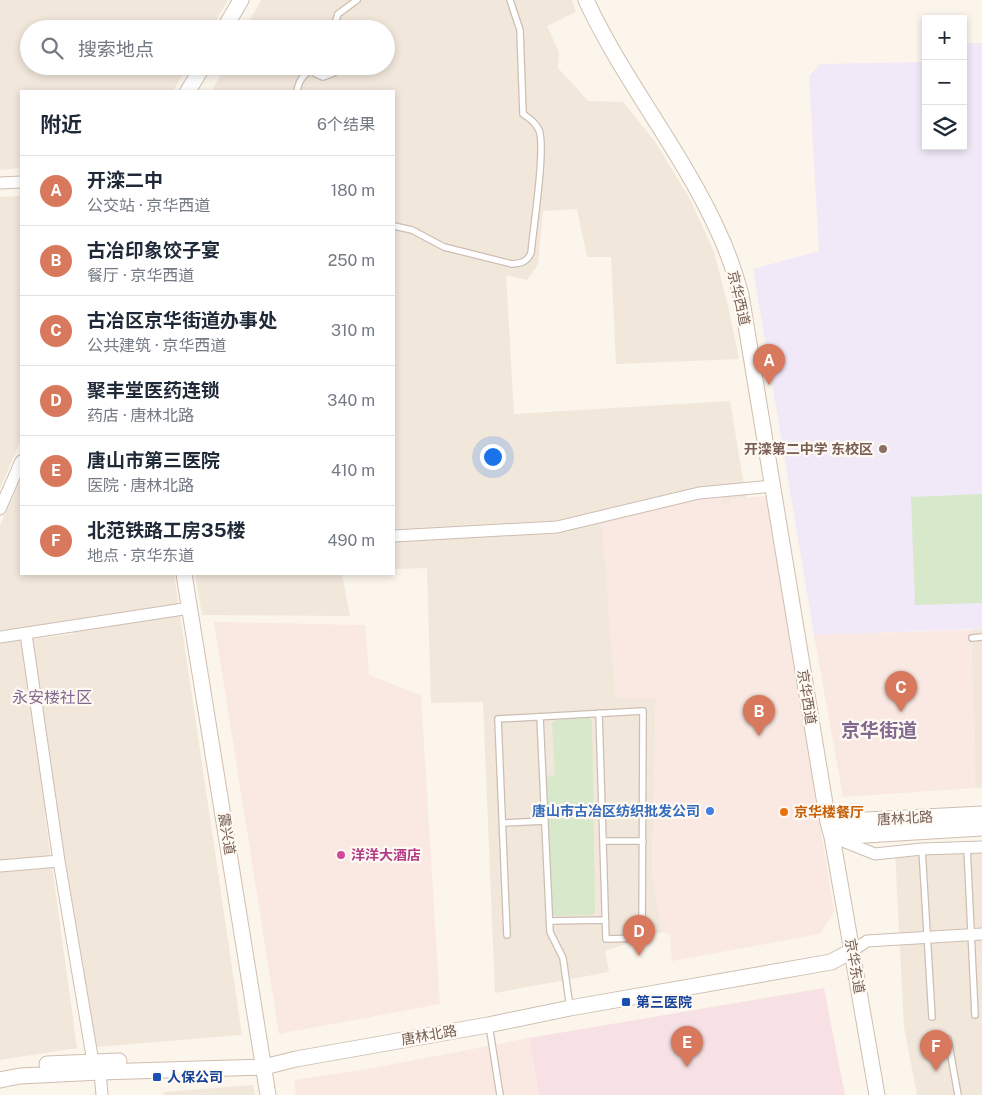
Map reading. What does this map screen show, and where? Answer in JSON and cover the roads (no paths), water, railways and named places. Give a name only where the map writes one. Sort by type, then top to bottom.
[{"type":"main road","points":[[229,20],[241,0]]},
{"type":"main road","name":"京华西道","points":[[586,0],[600,30],[683,165],[718,230],[731,260],[741,295],[828,822],[832,836]]},
{"type":"main road","points":[[189,90],[198,75]]},
{"type":"main road","name":"震兴道","points":[[184,575],[268,1095]]},
{"type":"main road","name":"唐林北路","points":[[828,822],[982,814]]},
{"type":"main road","name":"唐林北路","points":[[832,836],[982,828]]},
{"type":"main road","name":"京华东道","points":[[832,836],[877,1095]]},
{"type":"main road","name":"唐林北路","points":[[264,1062],[298,1048],[831,962],[852,946]]},
{"type":"main road","name":"唐林北路","points":[[0,1070],[19,1066],[97,1067],[264,1062],[296,1059],[488,1025],[569,1004]]},
{"type":"main road","name":"唐林北路","points":[[0,1080],[97,1067]]},
{"type":"street","points":[[0,183],[20,182]]},
{"type":"street","points":[[0,509],[20,463]]},
{"type":"street","points":[[395,536],[557,528],[699,493],[773,486]]},
{"type":"street","points":[[0,637],[190,608]]},
{"type":"street","points":[[26,634],[59,861],[102,1095]]},
{"type":"street","points":[[832,836],[874,854],[922,849],[982,847]]},
{"type":"street","points":[[0,866],[59,861]]},
{"type":"street","points":[[852,946],[867,941],[977,934]]},
{"type":"lane","points":[[336,20],[338,14],[357,0]]},
{"type":"lane","points":[[395,226],[412,230],[444,247],[495,260],[521,264],[528,259],[531,253],[540,160],[540,132],[535,122],[523,114],[520,30],[510,0]]},
{"type":"lane","points":[[297,90],[298,83],[304,75]]},
{"type":"lane","points":[[318,75],[327,77],[330,75]]},
{"type":"lane","points":[[972,638],[982,638]]},
{"type":"lane","points":[[507,935],[498,719],[599,713],[643,711],[642,938],[606,939],[599,713]]},
{"type":"lane","points":[[540,717],[550,932],[563,958],[569,1004]]},
{"type":"lane","points":[[503,823],[545,821]]},
{"type":"lane","points":[[603,841],[643,841]]},
{"type":"lane","points":[[967,847],[977,934],[975,1015]]},
{"type":"lane","points":[[922,849],[932,1017]]},
{"type":"lane","points":[[550,920],[605,920]]},
{"type":"lane","points":[[488,1025],[500,1095]]},
{"type":"lane","points":[[948,1039],[958,1095]]},
{"type":"place","name":"开滦二中","points":[[769,385]]},
{"type":"place","name":"开滦第二中学 东校区","points":[[883,449]]},
{"type":"place","name":"古冶区京华街道办事处","points":[[901,712]]},
{"type":"place","name":"古冶印象饺子宴","points":[[759,736]]},
{"type":"place","name":"唐山市古冶区纺织批发公司","points":[[710,811]]},
{"type":"place","name":"京华楼餐厅","points":[[784,812]]},
{"type":"place","name":"洋洋大酒店","points":[[341,855]]},
{"type":"place","name":"聚丰堂医药连锁","points":[[639,956]]},
{"type":"place","name":"第三医院","points":[[626,1002]]},
{"type":"place","name":"唐山市第三医院","points":[[687,1067]]},
{"type":"place","name":"北范铁路工房35楼","points":[[936,1071]]},
{"type":"place","name":"人保公司","points":[[157,1077]]},
{"type":"district","name":"永安楼社区","points":[[52,697]]},
{"type":"district","name":"京华街道","points":[[879,730]]}]
